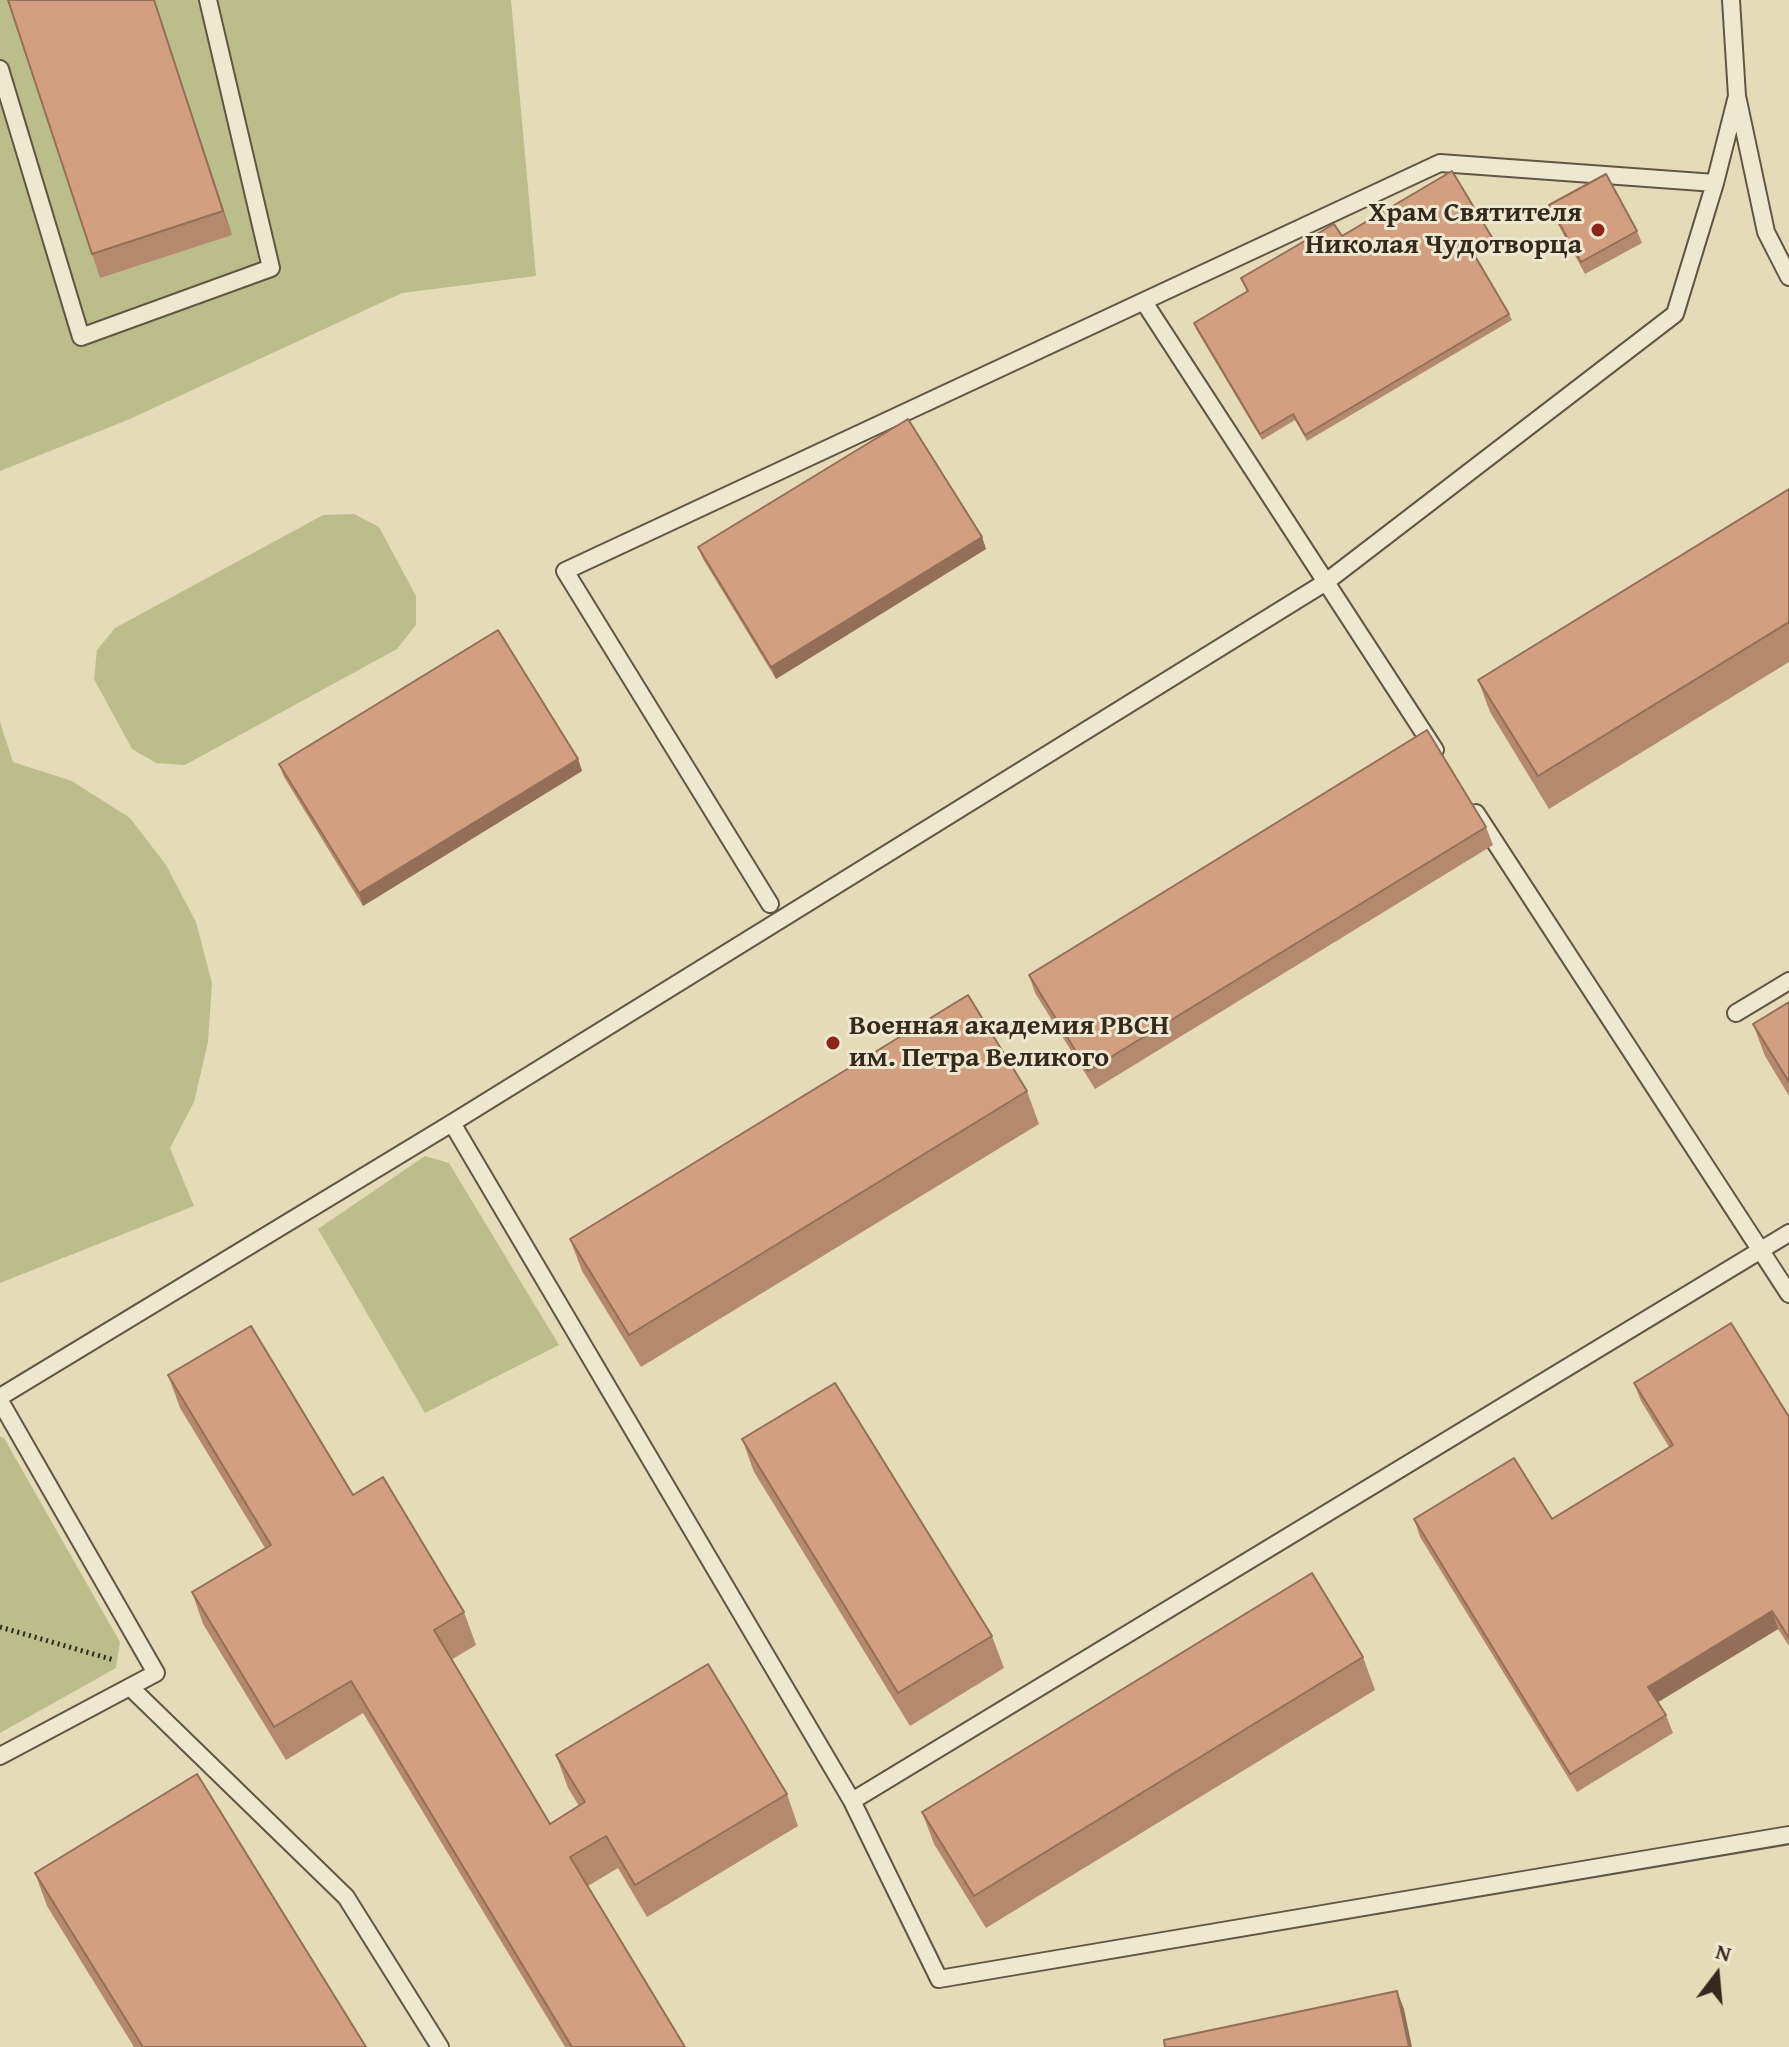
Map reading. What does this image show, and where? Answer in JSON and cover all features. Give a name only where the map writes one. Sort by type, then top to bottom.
[{"type":"lane","points":[[0,69],[81,337],[271,268],[208,0]]},
{"type":"lane","points":[[1731,0],[1737,96],[1766,232],[1789,277]]},
{"type":"lane","points":[[0,1756],[156,1673],[0,1399],[1326,582],[1675,314],[1715,183],[1737,96]]},
{"type":"lane","points":[[770,904],[565,571],[1440,163],[1715,183]]},
{"type":"lane","points":[[1144,302],[1448,770]]},
{"type":"lane","points":[[1465,796],[1789,1294]]},
{"type":"lane","points":[[1736,1013],[1789,981]]},
{"type":"lane","points":[[452,1123],[852,1801],[939,1979],[1789,1835]]},
{"type":"lane","points":[[852,1801],[1789,1233]]},
{"type":"lane","points":[[130,1687],[346,1897],[440,2047]]},
{"type":"path","points":[[0,1627],[156,1673]]},
{"type":"green space","points":[[0,0],[511,0],[536,276],[402,293],[130,419],[0,471]]},
{"type":"green space","points":[[354,514],[379,527],[416,596],[416,625],[397,649],[185,765],[156,763],[132,749],[94,679],[97,650],[115,628],[323,515]]},
{"type":"green space","points":[[0,722],[13,762],[72,781],[130,818],[166,865],[196,922],[212,983],[208,1042],[194,1102],[170,1148],[194,1206],[0,1283]]},
{"type":"green space","points":[[425,1156],[449,1163],[559,1345],[425,1413],[318,1229]]},
{"type":"green space","points":[[0,1436],[4,1438],[120,1642],[116,1668],[0,1733]]},
{"type":"building","points":[[8,0],[154,0],[223,211],[92,254]]},
{"type":"building","points":[[1452,171],[1493,239],[1472,251],[1509,314],[1305,435],[1293,414],[1260,434],[1194,323],[1248,291],[1241,278],[1334,224],[1342,236]]},
{"type":"building","name":"Храм Святителя Николая Чудотворца","points":[[1606,174],[1637,231],[1581,262],[1549,205]]},
{"type":"building","points":[[908,419],[982,537],[771,667],[698,547]]},
{"type":"building","points":[[1789,489],[1789,622],[1538,776],[1478,680]]},
{"type":"building","points":[[498,630],[578,759],[359,893],[279,764]]},
{"type":"building","points":[[1427,730],[1486,827],[1088,1071],[1029,975]]},
{"type":"building","points":[[968,995],[1027,1091],[629,1335],[570,1239]]},
{"type":"building","points":[[1789,1002],[1789,1082],[1753,1024]]},
{"type":"building","points":[[1731,1323],[1789,1417],[1789,1638],[1772,1611],[1648,1687],[1666,1715],[1570,1774],[1414,1519],[1514,1458],[1552,1519],[1673,1445],[1634,1383]]},
{"type":"building","points":[[251,1326],[353,1495],[383,1477],[464,1612],[434,1630],[550,1824],[585,1802],[556,1755],[708,1664],[787,1794],[635,1885],[606,1836],[570,1857],[685,2047],[572,2047],[351,1681],[274,1727],[192,1592],[271,1545],[168,1375]]},
{"type":"building","points":[[835,1383],[992,1636],[898,1693],[742,1439]]},
{"type":"building","points":[[1312,1573],[1363,1657],[974,1896],[922,1812]]},
{"type":"building","points":[[197,1774],[366,2047],[143,2047],[35,1873]]},
{"type":"building","points":[[1397,1991],[1409,2047],[1165,2047],[1164,2040]]},
{"type":"place","name":"Храм Святителя Николая Чудотворца","points":[[1598,230]]},
{"type":"place","name":"Военная академия РВСН им. Петра Великого","points":[[833,1043]]}]
